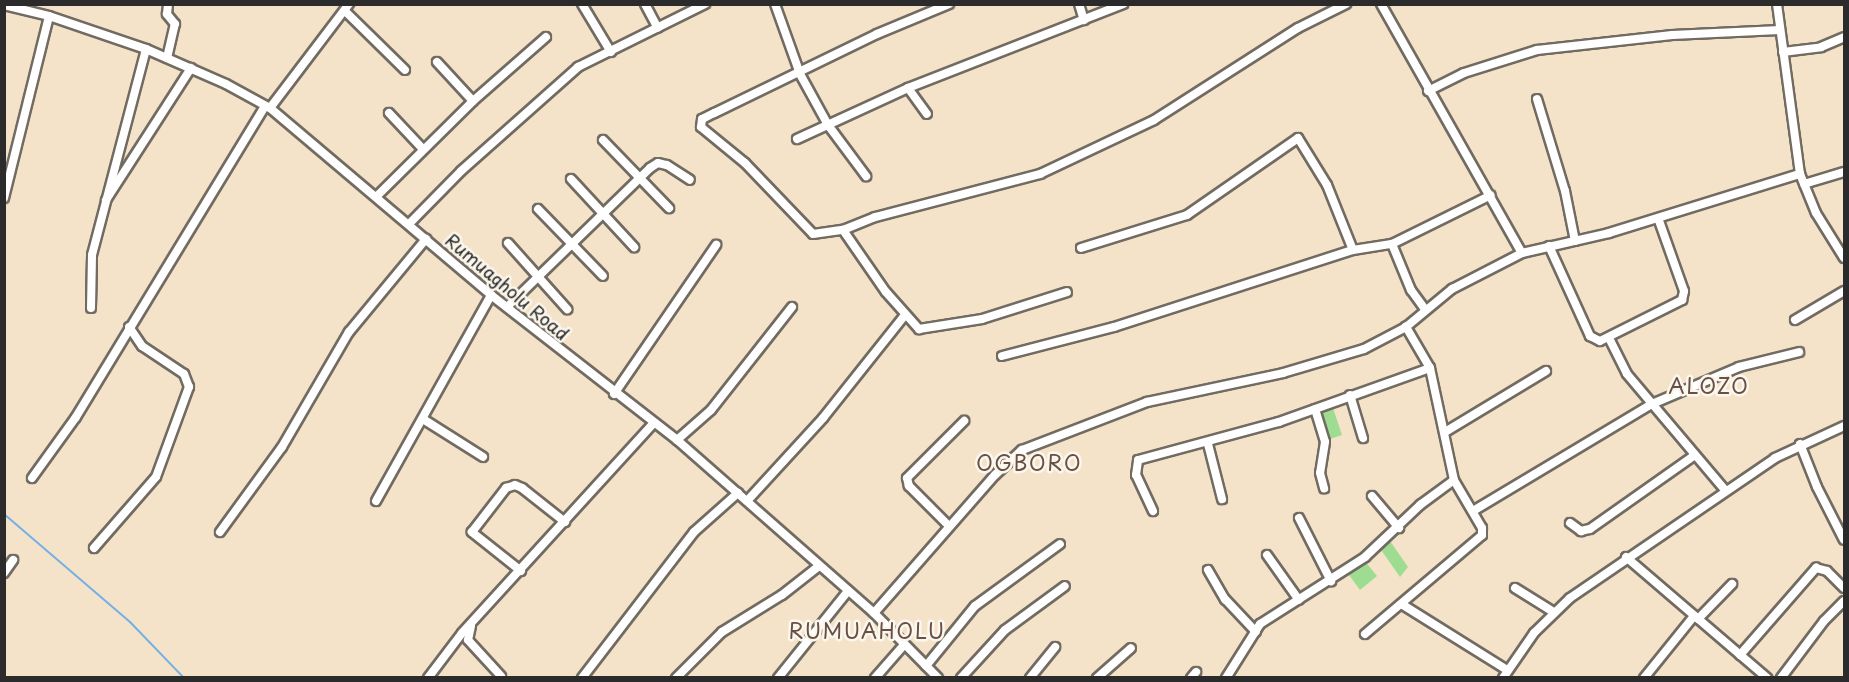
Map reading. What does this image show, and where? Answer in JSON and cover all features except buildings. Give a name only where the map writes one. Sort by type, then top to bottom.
[{"type":"street","points":[[167,58],[175,24],[167,14],[168,4]]},
{"type":"street","points":[[582,4],[611,52]]},
{"type":"street","points":[[645,4],[658,28]]},
{"type":"street","points":[[409,224],[461,171],[578,67],[705,4]]},
{"type":"street","points":[[775,4],[800,74],[828,126],[866,176]]},
{"type":"street","points":[[949,4],[877,34],[800,74],[702,119],[701,128],[745,164],[813,234],[843,230],[875,217],[1040,174],[1154,120],[1298,28],[1346,4]]},
{"type":"street","points":[[1079,4],[1084,20]]},
{"type":"street","points":[[797,139],[908,88],[1122,4]]},
{"type":"street","points":[[1381,4],[1428,91],[1491,195],[1522,254]]},
{"type":"street","points":[[1777,4],[1800,174],[1816,213],[1845,258]]},
{"type":"street","name":"Rumuagholu Road","points":[[4,6],[49,16],[146,49],[191,68],[267,107],[491,295],[614,394],[677,440],[874,613],[903,646],[938,678]]},
{"type":"street","points":[[32,478],[76,417],[129,327],[267,107],[347,8],[405,70]]},
{"type":"street","points":[[4,198],[49,16]]},
{"type":"street","points":[[1428,91],[1464,73],[1537,50],[1672,36],[1780,30]]},
{"type":"street","points":[[376,197],[422,148],[546,37]]},
{"type":"street","points":[[1783,52],[1821,47],[1845,37]]},
{"type":"street","points":[[91,308],[92,255],[146,49]]},
{"type":"street","points":[[437,62],[472,101]]},
{"type":"street","points":[[104,203],[191,68]]},
{"type":"street","points":[[908,88],[927,114]]},
{"type":"street","points":[[1537,99],[1565,191],[1575,242]]},
{"type":"street","points":[[389,113],[422,148]]},
{"type":"street","points":[[1082,248],[1187,215],[1298,138],[1327,185],[1353,250]]},
{"type":"street","points":[[603,140],[669,208]]},
{"type":"street","points":[[507,307],[602,212],[658,163],[690,180]]},
{"type":"street","points":[[1804,184],[1845,172]]},
{"type":"street","points":[[874,613],[950,526],[1022,450],[1112,412],[1289,371],[1364,349],[1406,327],[1425,309],[1469,279],[1522,254],[1658,219],[1800,174]]},
{"type":"street","points":[[571,179],[634,247]]},
{"type":"street","points":[[1002,356],[1114,327],[1353,250],[1392,244],[1491,195]]},
{"type":"street","points":[[538,208],[603,276]]},
{"type":"street","points":[[1549,246],[1590,336],[1595,341],[1609,338],[1682,300],[1684,291],[1658,219]]},
{"type":"street","points":[[843,230],[858,256],[905,315],[915,326],[925,329],[982,319],[1067,292]]},
{"type":"street","points":[[220,532],[282,447],[349,332],[426,239]]},
{"type":"street","points":[[507,243],[567,309]]},
{"type":"street","points":[[1392,244],[1411,290],[1425,309]]},
{"type":"street","points":[[614,394],[716,245]]},
{"type":"street","points":[[1795,320],[1845,291]]},
{"type":"street","points":[[376,501],[491,295]]},
{"type":"street","points":[[677,440],[711,410],[792,307]]},
{"type":"street","points":[[747,501],[823,418],[905,315]]},
{"type":"street","points":[[94,548],[156,477],[189,387],[184,374],[142,345],[129,327]]},
{"type":"street","points":[[1365,634],[1403,605],[1482,535],[1473,511],[1454,480],[1430,369],[1406,327]]},
{"type":"street","points":[[1609,338],[1627,374],[1726,491]]},
{"type":"street","points":[[1473,511],[1652,404],[1739,367],[1799,352]]},
{"type":"street","points":[[1153,511],[1136,475],[1136,461],[1170,449],[1208,444],[1430,369]]},
{"type":"street","points":[[1444,432],[1546,371]]},
{"type":"street","points":[[1350,395],[1363,438]]},
{"type":"street","points":[[1315,409],[1325,442],[1320,472],[1324,488]]},
{"type":"street","points":[[423,419],[483,457]]},
{"type":"street","points":[[950,526],[909,486],[907,478],[964,421]]},
{"type":"street","points":[[428,678],[473,622],[654,423]]},
{"type":"street","points":[[1403,605],[1505,674],[1552,611],[1626,557],[1800,444],[1845,426]]},
{"type":"street","points":[[1208,444],[1222,499]]},
{"type":"street","points":[[1800,444],[1817,487],[1845,540]]},
{"type":"street","points":[[1570,523],[1581,531],[1590,529],[1695,454]]},
{"type":"street","points":[[1226,678],[1260,624],[1331,580],[1399,528],[1420,505],[1454,480]]},
{"type":"street","points":[[521,570],[472,532],[506,488],[514,485],[522,488],[565,522]]},
{"type":"street","points":[[582,678],[694,532],[738,494]]},
{"type":"street","points":[[1372,496],[1399,528]]},
{"type":"street","points":[[1299,518],[1331,580]]},
{"type":"street","points":[[926,666],[975,606],[1060,543]]},
{"type":"street","points":[[1267,555],[1299,600]]},
{"type":"street","points":[[1626,557],[1767,678]]},
{"type":"street","points":[[4,573],[13,560]]},
{"type":"street","points":[[676,678],[722,632],[782,595],[819,566]]},
{"type":"street","points":[[1740,655],[1816,568],[1827,571],[1845,588]]},
{"type":"street","points":[[1208,570],[1225,599],[1256,632]]},
{"type":"street","points":[[1644,678],[1696,617],[1732,584]]},
{"type":"street","points":[[961,678],[1005,630],[1065,586]]},
{"type":"street","points":[[1515,588],[1552,611]]},
{"type":"street","points":[[778,678],[848,591]]},
{"type":"street","points":[[1781,678],[1824,621],[1845,601]]},
{"type":"street","points":[[473,622],[468,640],[501,676]]},
{"type":"street","points":[[875,678],[903,646]]},
{"type":"street","points":[[1030,678],[1055,647]]},
{"type":"street","points":[[1097,678],[1131,648]]},
{"type":"green space","points":[[1332,405],[1342,435],[1327,440],[1319,411]]},
{"type":"green space","points":[[1390,541],[1408,567],[1400,577],[1379,547]]},
{"type":"green space","points":[[1364,560],[1377,576],[1360,590],[1346,571]]},
{"type":"waterway","points":[[4,514],[130,622],[184,678]]},
{"type":"district","name":"ALOZO","points":[[1709,385]]},
{"type":"district","name":"OGBORO","points":[[1029,462]]},
{"type":"district","name":"RUMUAHOLU","points":[[867,630]]}]
